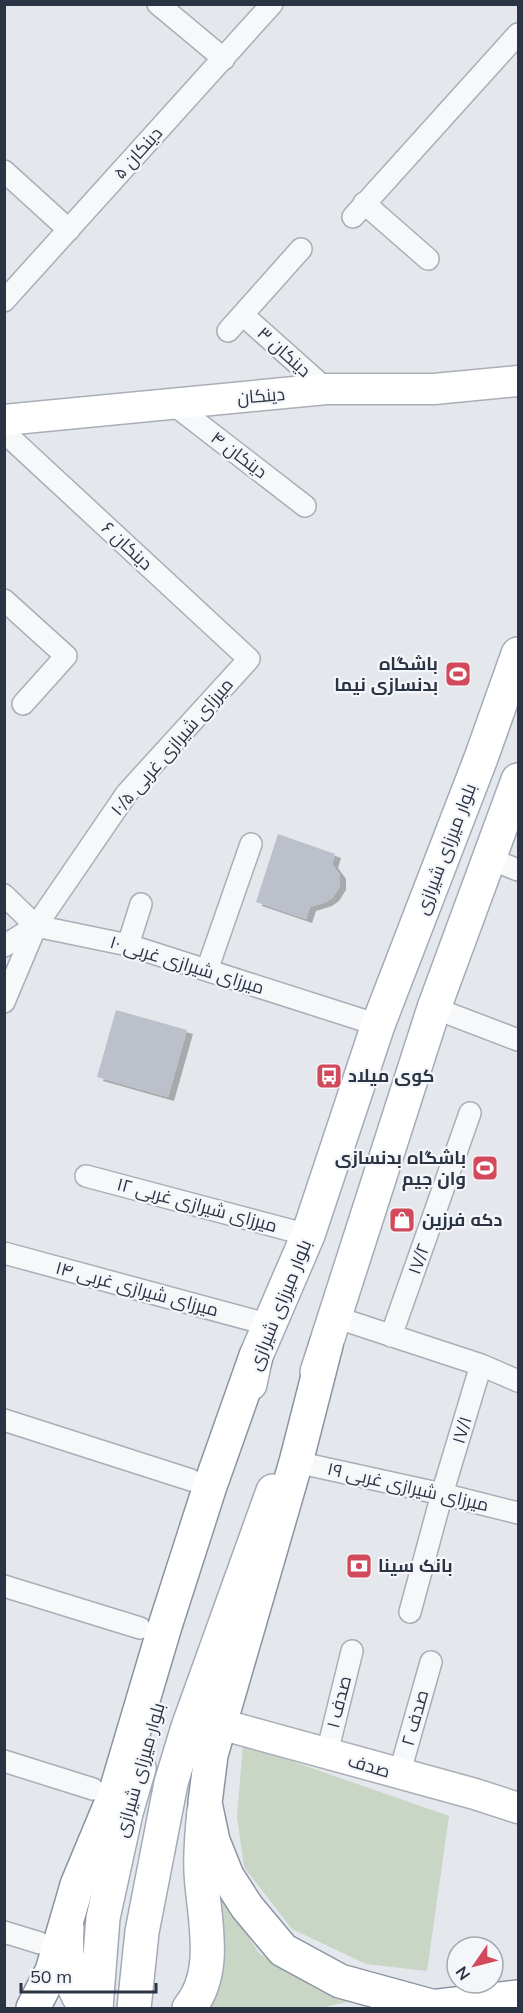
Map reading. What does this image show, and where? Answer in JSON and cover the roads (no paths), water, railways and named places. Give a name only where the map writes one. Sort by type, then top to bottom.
[{"type":"main road","name":"دینکان","points":[[4,420],[326,389],[434,389],[519,381]]},
{"type":"main road","name":"بلوار میرزای شیرازی","points":[[96,2008],[103,1918],[126,1813],[227,1484],[256,1356],[308,1235],[378,1025],[519,654]]},
{"type":"main road","name":"بلوار میرزای شیرازی","points":[[134,2008],[142,1932],[171,1784],[188,1727],[331,1331],[434,1008],[488,858],[519,780]]},
{"type":"main road","points":[[331,1331],[296,1462],[215,1740],[205,1803],[213,1841],[227,1876],[247,1907],[283,1950],[340,1981],[426,2007],[519,1996]]},
{"type":"main road","points":[[33,2008],[51,1971],[77,1885],[116,1794],[168,1615],[256,1356]]},
{"type":"main road","points":[[189,2008],[195,2002],[207,1966],[201,1836],[215,1740]]},
{"type":"main road","name":"صدف","points":[[215,1740],[327,1753],[519,1808]]},
{"type":"main road","points":[[67,1917],[65,1948],[68,1971],[75,1990],[86,2008]]},
{"type":"street","points":[[158,4],[224,59]]},
{"type":"street","name":"۵ دینکان","points":[[4,301],[272,4]]},
{"type":"street","points":[[428,260],[358,210],[519,34]]},
{"type":"street","points":[[4,171],[69,230]]},
{"type":"street","points":[[228,331],[301,249]]},
{"type":"street","name":"۳ دینکان","points":[[243,315],[326,389]]},
{"type":"street","name":"دینکان ۴","points":[[173,404],[305,506]]},
{"type":"street","name":"دینکان ۶","points":[[4,432],[249,659]]},
{"type":"street","points":[[4,600],[66,656],[23,704]]},
{"type":"street","name":"۱۰/۵ میرزای شیرازی غربی","points":[[36,926],[127,793],[249,659]]},
{"type":"street","points":[[207,970],[251,844]]},
{"type":"street","points":[[488,858],[519,870]]},
{"type":"street","points":[[4,895],[36,926]]},
{"type":"street","points":[[128,945],[141,903]]},
{"type":"street","points":[[4,946],[36,926]]},
{"type":"street","points":[[4,1002],[36,926]]},
{"type":"street","name":"۱۰ میرزای شیرازی غربی","points":[[36,926],[128,945],[378,1025]]},
{"type":"street","points":[[434,1008],[519,1040]]},
{"type":"street","name":"۱۷/۲","points":[[391,1336],[470,1113]]},
{"type":"street","name":"۱۲ میرزای شیرازی غربی","points":[[86,1176],[308,1235]]},
{"type":"street","name":"۱۴ میرزای شیرازی غربی","points":[[4,1253],[270,1325]]},
{"type":"street","points":[[331,1331],[391,1336],[481,1365],[519,1381]]},
{"type":"street","name":"۱۷/۱","points":[[410,1612],[442,1494],[481,1365]]},
{"type":"street","points":[[4,1420],[191,1480]]},
{"type":"street","name":"۱۹ میرزای شیرازی غربی","points":[[296,1462],[519,1513]]},
{"type":"street","points":[[4,1586],[140,1628]]},
{"type":"street","name":"۱ صدف","points":[[327,1753],[352,1651]]},
{"type":"street","name":"۲ صدف","points":[[399,1775],[431,1662]]},
{"type":"street","points":[[4,1761],[93,1789]]},
{"type":"street","points":[[4,1932],[40,1942]]},
{"type":"place","name":"باشگاه بدنسازی نیما","points":[[458,674]]},
{"type":"place","name":"کوی میلاد","points":[[329,1076]]},
{"type":"place","name":"باشگاه بدنسازی وان جیم","points":[[485,1168]]},
{"type":"place","name":"دکه فرزین","points":[[402,1220]]},
{"type":"place","name":"بانک سینا","points":[[359,1566]]}]
